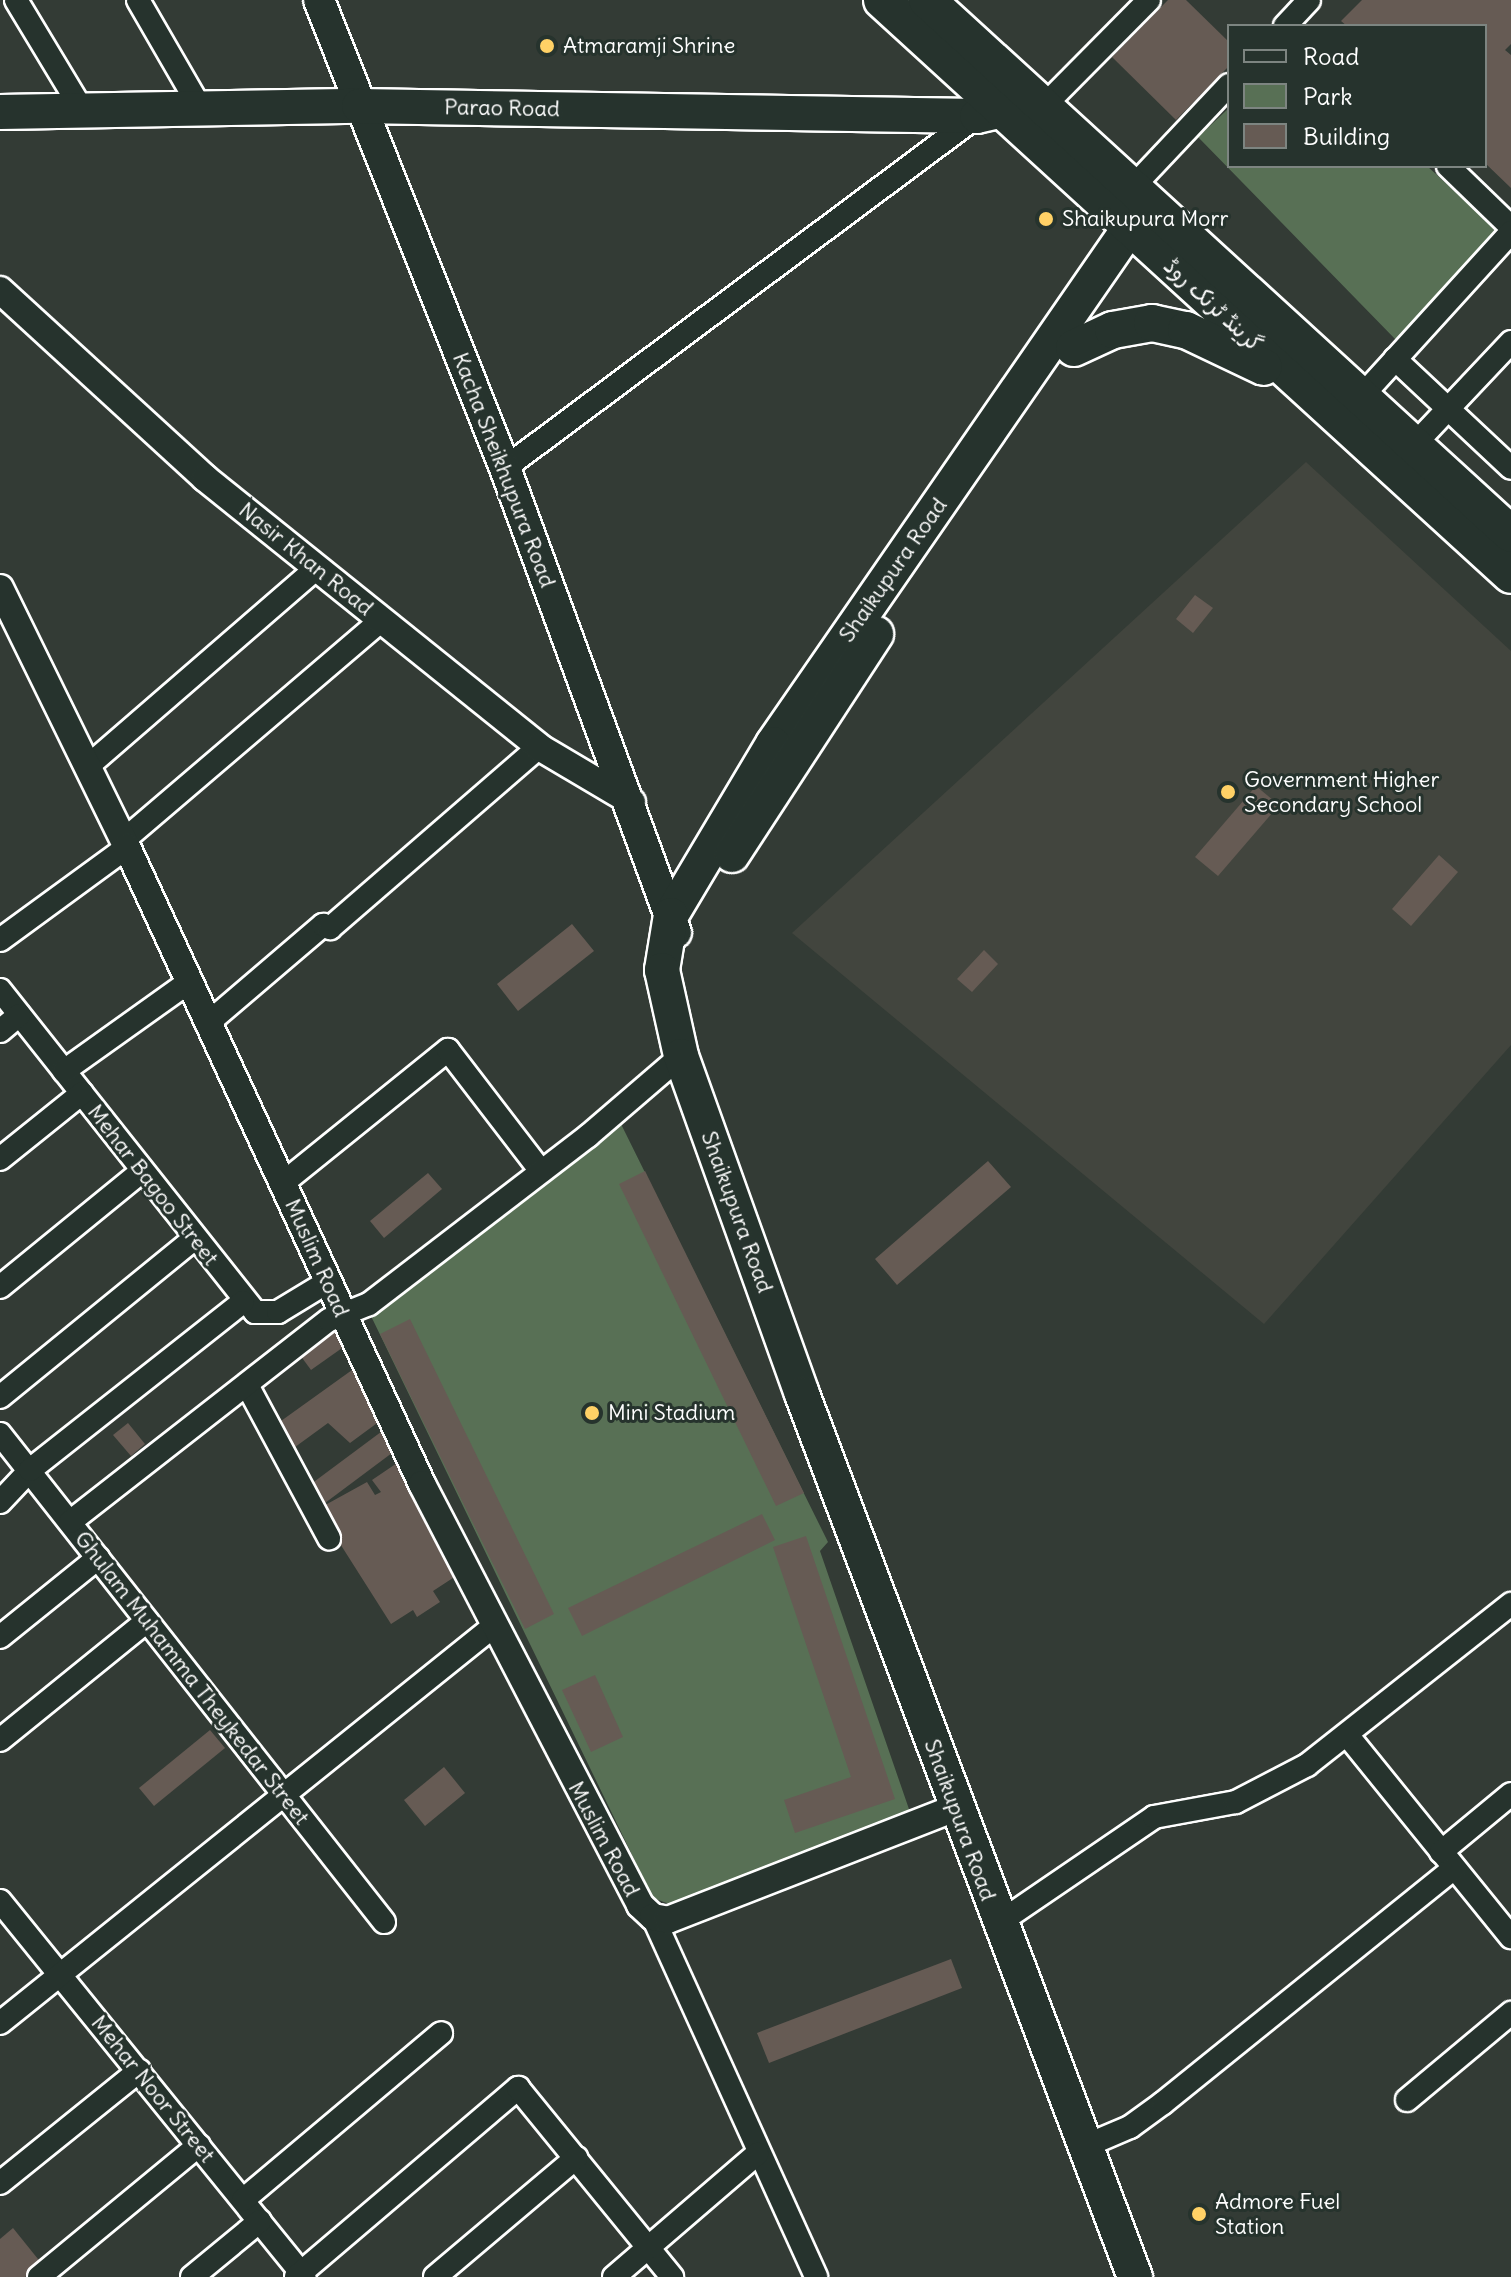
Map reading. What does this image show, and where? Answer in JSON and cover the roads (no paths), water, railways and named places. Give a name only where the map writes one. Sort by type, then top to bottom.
[{"type":"highway","name":"گرینڈ ٹرنک روڈ","points":[[882,0],[990,113],[1328,390],[1413,446],[1509,529]]},
{"type":"highway","name":"گرینڈ ٹرنک روڈ","points":[[927,0],[1044,106],[1130,190],[1511,575]]},
{"type":"highway","points":[[1074,348],[1113,330],[1152,323],[1186,330],[1328,390]]},
{"type":"main road","name":"Kacha Sheikhupura Road","points":[[319,0],[505,468],[632,802],[676,929]]},
{"type":"main road","name":"Parao Road","points":[[0,112],[359,106],[990,113]]},
{"type":"main road","name":"Shaikupura Road","points":[[676,929],[689,920],[884,622],[1074,348],[1139,236]]},
{"type":"main road","name":"Shaikupura Road","points":[[1135,2277],[955,1808],[681,1056],[662,970],[676,929],[773,744],[1139,236]]},
{"type":"main road","name":"Shaikupura Road","points":[[676,929],[678,969],[696,1051],[1012,1914],[1152,2277]]},
{"type":"street","points":[[16,0],[83,111]]},
{"type":"street","points":[[138,0],[201,109]]},
{"type":"street","points":[[1044,106],[1149,0]]},
{"type":"street","points":[[1287,24],[1309,0]]},
{"type":"street","points":[[1130,190],[1227,87]]},
{"type":"street","points":[[505,468],[990,113]]},
{"type":"street","points":[[1328,390],[1395,359],[1511,229],[1450,168]]},
{"type":"street","name":"Nasir Khan Road","points":[[0,290],[205,478],[539,747],[632,802]]},
{"type":"street","points":[[1413,446],[1511,342]]},
{"type":"street","points":[[1395,359],[1511,468]]},
{"type":"street","points":[[87,767],[317,568]]},
{"type":"street","name":"Muslim Road","points":[[0,588],[126,843],[342,1313],[494,1626],[630,1892],[653,1917],[757,2154],[816,2277]]},
{"type":"street","points":[[0,940],[126,843],[382,620]]},
{"type":"street","points":[[207,1024],[323,925],[330,928],[539,747]]},
{"type":"street","points":[[64,1071],[189,982]]},
{"type":"street","name":"Mehar Bagoo Street","points":[[0,990],[243,1302]]},
{"type":"street","points":[[0,1031],[19,1015]]},
{"type":"street","points":[[283,1183],[448,1050],[541,1171]]},
{"type":"street","points":[[70,1522],[342,1313],[369,1304],[541,1171],[681,1056]]},
{"type":"street","points":[[0,1159],[82,1093]]},
{"type":"street","points":[[0,1287],[142,1171]]},
{"type":"street","points":[[0,1397],[194,1239]]},
{"type":"street","points":[[0,1502],[30,1470],[243,1302],[255,1312],[271,1315],[329,1281]]},
{"type":"street","points":[[247,1385],[329,1538]]},
{"type":"street","name":"Ghulam Muhamma Theykedar Street","points":[[0,1434],[384,1922]]},
{"type":"street","points":[[0,1637],[98,1558]]},
{"type":"street","points":[[1012,1914],[1154,1817],[1250,1797],[1348,1736],[1511,1604]]},
{"type":"street","points":[[0,1740],[147,1621]]},
{"type":"street","points":[[0,2023],[494,1626]]},
{"type":"street","points":[[1348,1736],[1511,1937]]},
{"type":"street","points":[[1097,2141],[1130,2127],[1163,2103],[1447,1860],[1511,1794]]},
{"type":"street","name":"Muslim Road","points":[[653,1917],[668,1920],[686,1914],[955,1808]]},
{"type":"street","name":"Mehar Noor Street","points":[[0,1902],[301,2275]]},
{"type":"street","points":[[1407,2100],[1511,2013]]},
{"type":"street","points":[[243,2200],[441,2033]]},
{"type":"street","points":[[0,2183],[139,2071]]},
{"type":"street","points":[[301,2275],[518,2088],[672,2277]]},
{"type":"street","points":[[39,2277],[199,2145]]},
{"type":"street","points":[[614,2277],[757,2154]]},
{"type":"street","points":[[435,2277],[576,2158]]},
{"type":"street","points":[[192,2277],[260,2221]]},
{"type":"place","name":"Atmaramji Shrine","points":[[547,46]]},
{"type":"place","name":"Shaikupura Morr","points":[[1046,219]]},
{"type":"place","name":"Government Higher Secondary School","points":[[1228,792]]},
{"type":"place","name":"Mini Stadium","points":[[592,1413]]},
{"type":"place","name":"Admore Fuel Station","points":[[1199,2214]]}]
